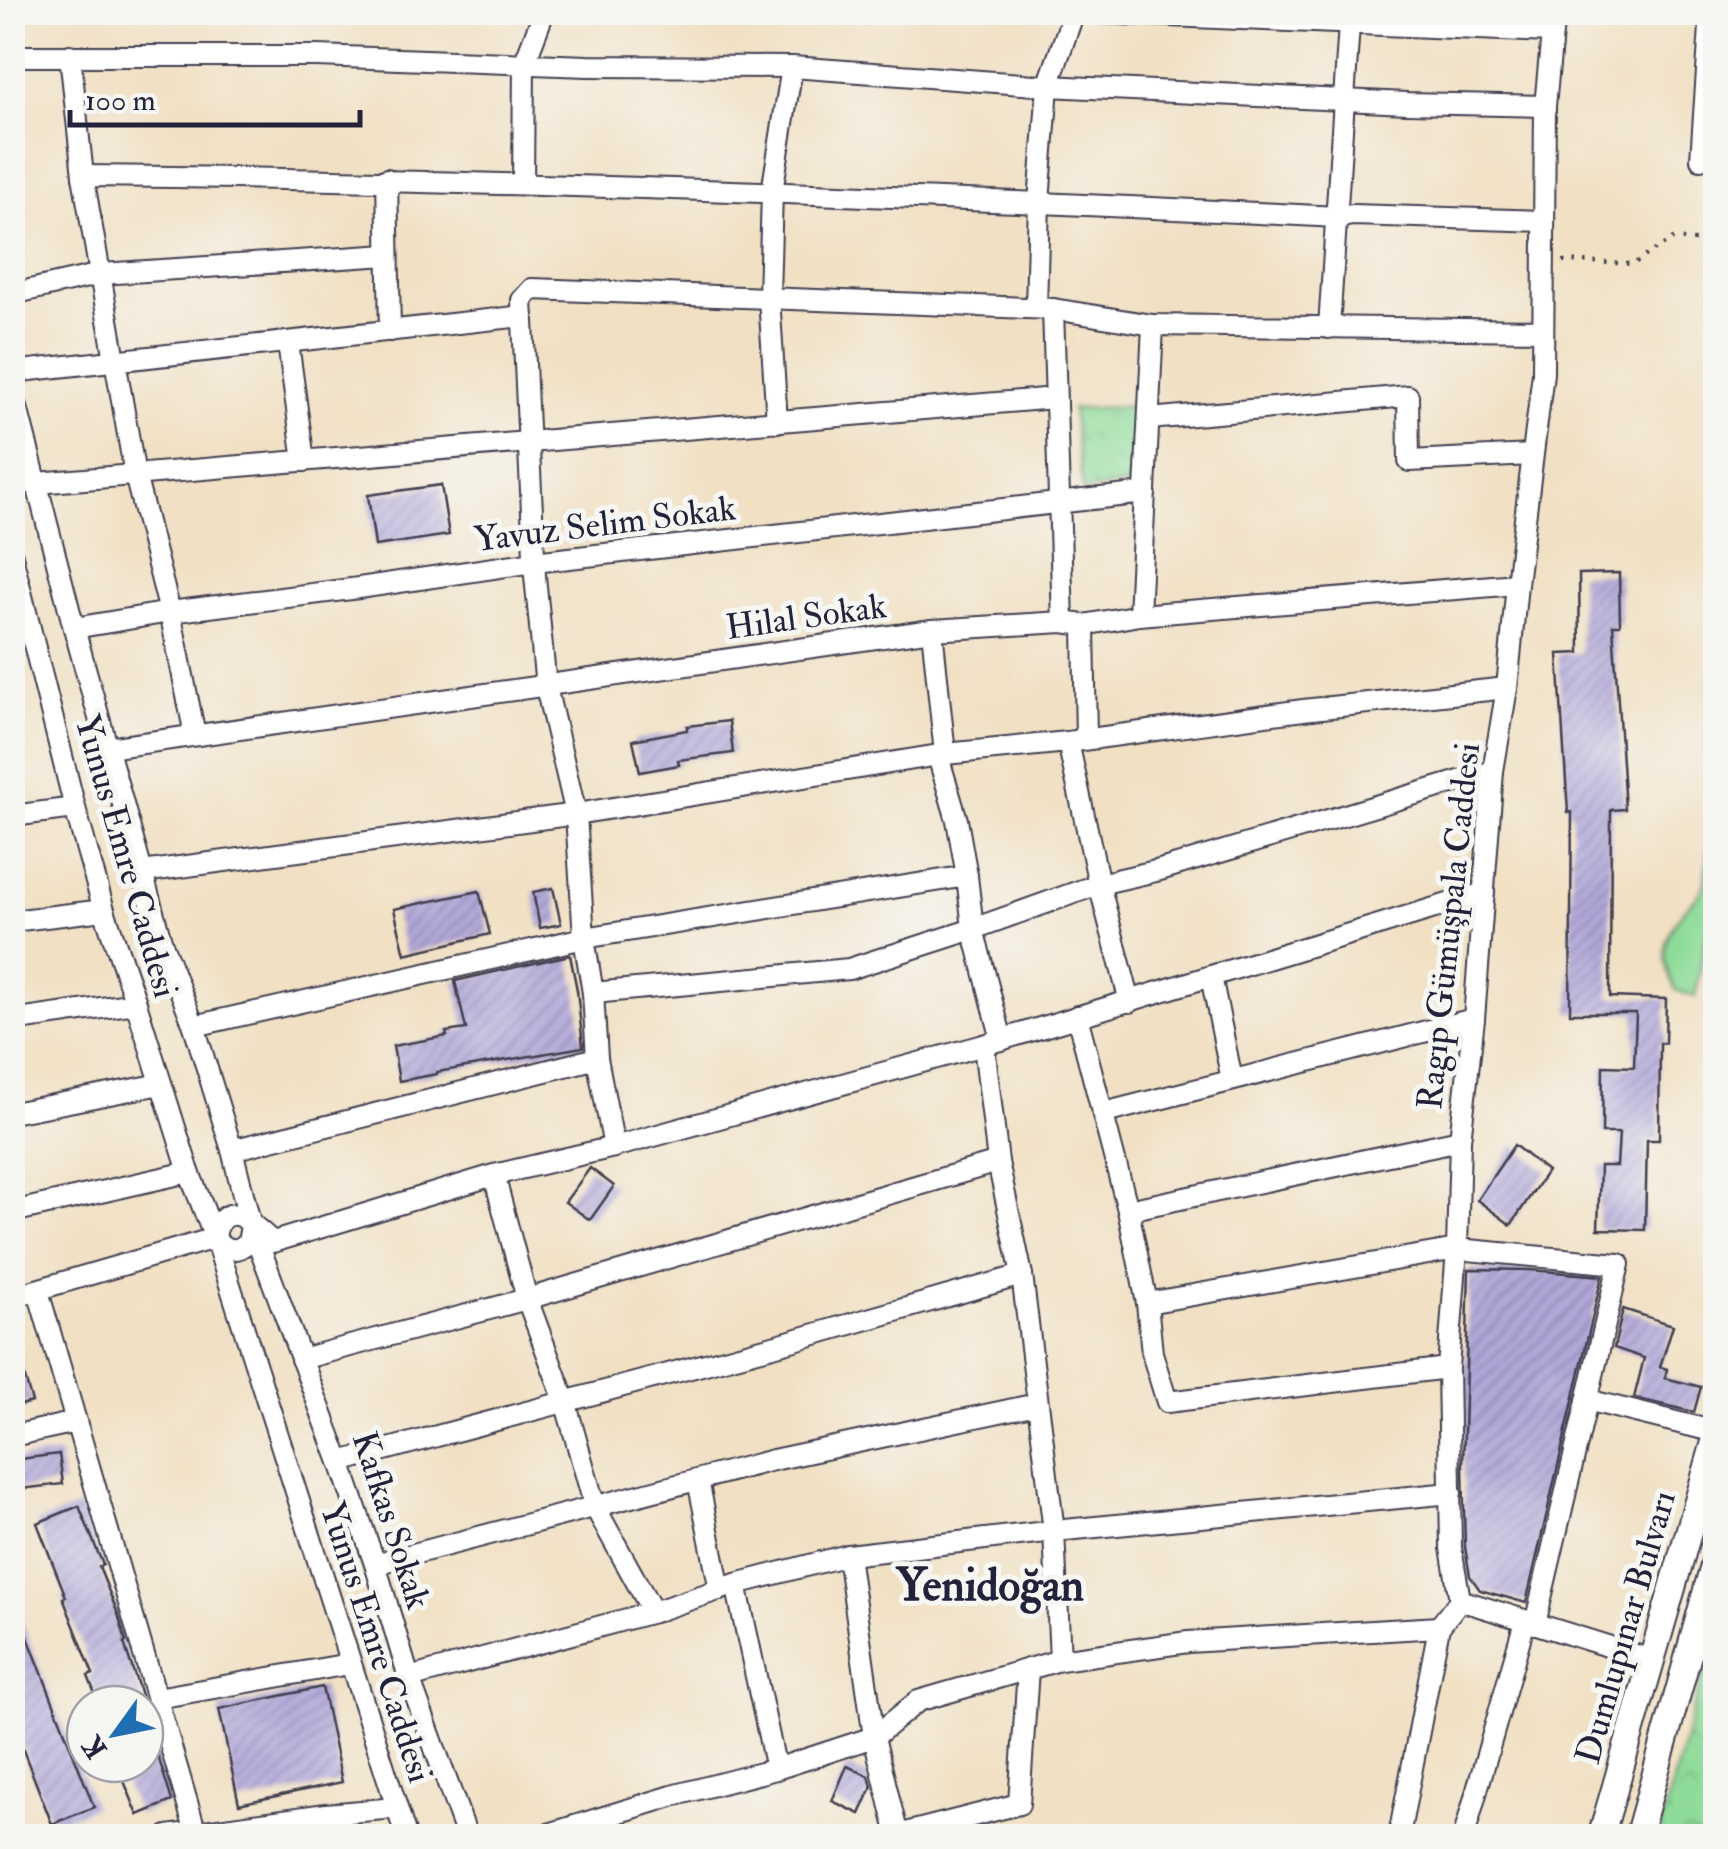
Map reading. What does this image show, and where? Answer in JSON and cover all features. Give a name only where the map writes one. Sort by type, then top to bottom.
[{"type":"main road","name":"Dumlupınar Bulvarı","points":[[1601,1836],[1716,1435]]},
{"type":"main road","name":"Dumlupınar Bulvarı","points":[[1638,1836],[1716,1556]]},
{"type":"street","points":[[523,184],[524,64],[544,12]]},
{"type":"street","points":[[1701,160],[1710,12]]},
{"type":"street","points":[[1130,1002],[1099,884],[1077,741],[1074,623],[1058,504],[1055,398],[1044,308],[1039,202],[1048,86],[1074,13],[1349,24],[1553,22]]},
{"type":"street","name":"Ragıp Gümüşpala Caddesi","points":[[1460,1600],[1451,1548],[1448,1368],[1460,1140],[1474,1019],[1493,771],[1543,373],[1544,106],[1553,22]]},
{"type":"street","points":[[1329,328],[1349,24]]},
{"type":"street","points":[[12,56],[317,56],[588,66],[792,66],[1048,86],[1544,106]]},
{"type":"street","points":[[70,56],[84,176],[135,475],[170,612],[195,736]]},
{"type":"street","points":[[777,422],[769,297],[772,192],[792,66]]},
{"type":"street","points":[[84,176],[386,179],[1039,202],[1338,217],[1544,221]]},
{"type":"street","points":[[386,179],[390,331]]},
{"type":"street","points":[[12,294],[102,274],[388,255]]},
{"type":"street","points":[[614,1148],[597,1058],[576,814],[546,687],[534,562],[522,316],[522,300],[532,289],[1044,308],[1153,325],[1543,330]]},
{"type":"street","points":[[12,372],[522,316]]},
{"type":"street","points":[[1139,615],[1153,325]]},
{"type":"street","points":[[288,343],[304,462]]},
{"type":"street","name":"Kafkas Sokak","points":[[12,388],[162,944],[194,1026],[251,1226],[340,1462],[409,1678],[467,1836]]},
{"type":"street","points":[[1149,419],[1408,396],[1409,461],[1532,455]]},
{"type":"street","points":[[12,482],[528,444],[1055,398]]},
{"type":"street","name":"Yavuz Selim Sokak","points":[[74,628],[534,562],[1145,493]]},
{"type":"street","name":"Yunus Emre Caddesi","points":[[12,556],[104,910],[189,1172],[215,1238],[406,1836]]},
{"type":"street","name":"Hilal Sokak","points":[[108,748],[932,630],[1074,623],[1516,584]]},
{"type":"street","points":[[932,630],[941,755],[957,820],[993,1043],[998,1162],[1022,1276],[1054,1531],[1060,1660]]},
{"type":"street","points":[[142,872],[576,814],[941,755],[1506,688]]},
{"type":"street","points":[[593,993],[849,968],[1099,884],[1160,870],[1493,771]]},
{"type":"street","points":[[12,816],[75,808]]},
{"type":"street","points":[[194,1026],[584,938],[967,876]]},
{"type":"street","points":[[12,1297],[215,1238],[216,1227],[224,1218],[242,1216],[273,1242],[494,1175],[614,1148],[993,1043],[1484,893]]},
{"type":"street","points":[[12,921],[104,910]]},
{"type":"street","points":[[1211,976],[1232,1080]]},
{"type":"street","points":[[12,1021],[136,1003]]},
{"type":"street","points":[[1077,1016],[1128,1210],[1147,1303],[1152,1353],[1167,1402],[1448,1368]]},
{"type":"street","points":[[1104,1114],[1474,1019]]},
{"type":"street","points":[[232,1150],[597,1058]]},
{"type":"street","points":[[12,1113],[161,1084]]},
{"type":"street","points":[[1128,1210],[1460,1140]]},
{"type":"street","points":[[301,1359],[527,1299],[998,1162]]},
{"type":"street","points":[[12,1212],[189,1172]]},
{"type":"street","points":[[494,1175],[527,1299],[565,1401],[595,1507],[653,1612]]},
{"type":"street","points":[[1147,1303],[1457,1248],[1618,1264],[1530,1623],[1464,1836]]},
{"type":"street","points":[[340,1462],[1022,1276]]},
{"type":"street","points":[[38,1290],[153,1684]]},
{"type":"street","points":[[1587,1400],[1716,1435]]},
{"type":"street","points":[[375,1564],[773,1460],[1036,1404]]},
{"type":"street","points":[[12,1436],[76,1422]]},
{"type":"street","points":[[698,1480],[776,1769]]},
{"type":"street","points":[[409,1678],[848,1555],[1451,1493]]},
{"type":"street","points":[[848,1555],[874,1737],[896,1836],[1019,1804],[1028,1669]]},
{"type":"street","points":[[1399,1836],[1439,1628],[1460,1600],[1652,1660]]},
{"type":"street","points":[[542,1836],[874,1737],[918,1701],[1060,1660],[1188,1642],[1439,1628]]},
{"type":"street","points":[[165,1697],[349,1664]]},
{"type":"street","points":[[165,1725],[196,1832]]},
{"type":"street","points":[[168,1836],[396,1808]]},
{"type":"street","points":[[326,1814],[333,1836]]},
{"type":"street","points":[[1712,1836],[1716,1822]]},
{"type":"path","points":[[1544,260],[1633,264],[1673,239],[1716,244]]},
{"type":"green space","points":[[1139,406],[1138,483],[1083,491],[1072,409]]},
{"type":"green space","points":[[1715,644],[1715,923],[1709,922],[1695,997],[1676,990],[1667,967],[1665,947],[1672,927],[1705,883],[1706,745]]},
{"type":"green space","points":[[1715,1630],[1716,1819],[1711,1836],[1658,1836]]},
{"type":"building","points":[[441,485],[449,535],[375,546],[368,495]]},
{"type":"building","points":[[1619,573],[1620,625],[1613,625],[1625,809],[1611,810],[1610,997],[1666,999],[1665,1043],[1660,1043],[1659,1140],[1647,1140],[1645,1230],[1598,1229],[1600,1166],[1617,1166],[1619,1133],[1602,1133],[1603,1066],[1634,1067],[1636,1013],[1570,1013],[1572,812],[1568,813],[1558,654],[1580,653],[1579,574]]},
{"type":"building","points":[[729,721],[733,753],[678,760],[679,765],[640,772],[633,740],[687,730],[687,726]]},
{"type":"building","points":[[553,888],[561,924],[540,928],[533,892]]},
{"type":"building","points":[[479,891],[490,934],[405,954],[394,909]]},
{"type":"building","points":[[570,955],[583,1047],[399,1081],[393,1046],[466,1029],[455,981]]},
{"type":"building","points":[[1514,1145],[1547,1171],[1511,1225],[1477,1200]]},
{"type":"building","points":[[590,1168],[614,1186],[590,1220],[565,1202]]},
{"type":"building","points":[[1469,1269],[1602,1276],[1526,1603],[1480,1590],[1470,1576],[1465,1547],[1463,1465]]},
{"type":"building","points":[[1623,1309],[1673,1325],[1660,1367],[1667,1369],[1665,1378],[1701,1387],[1694,1412],[1634,1398],[1644,1358],[1614,1348]]},
{"type":"building","points":[[12,1351],[17,1351],[32,1402],[12,1407]]},
{"type":"building","points":[[59,1454],[63,1484],[12,1490],[12,1460]]},
{"type":"building","points":[[79,1506],[103,1565],[99,1567],[118,1614],[137,1684],[91,1684],[88,1676],[93,1674],[37,1523]]},
{"type":"building","points":[[12,1596],[65,1732],[65,1784],[85,1784],[94,1807],[52,1824],[12,1722]]},
{"type":"building","points":[[322,1687],[342,1782],[239,1804],[219,1709]]},
{"type":"building","points":[[847,1766],[869,1776],[872,1787],[860,1814],[832,1801]]},
{"type":"building","points":[[165,1778],[172,1801],[138,1815],[125,1784],[165,1784]]},
{"type":"district","name":"Yenidoğan","points":[[990,1584]]}]
